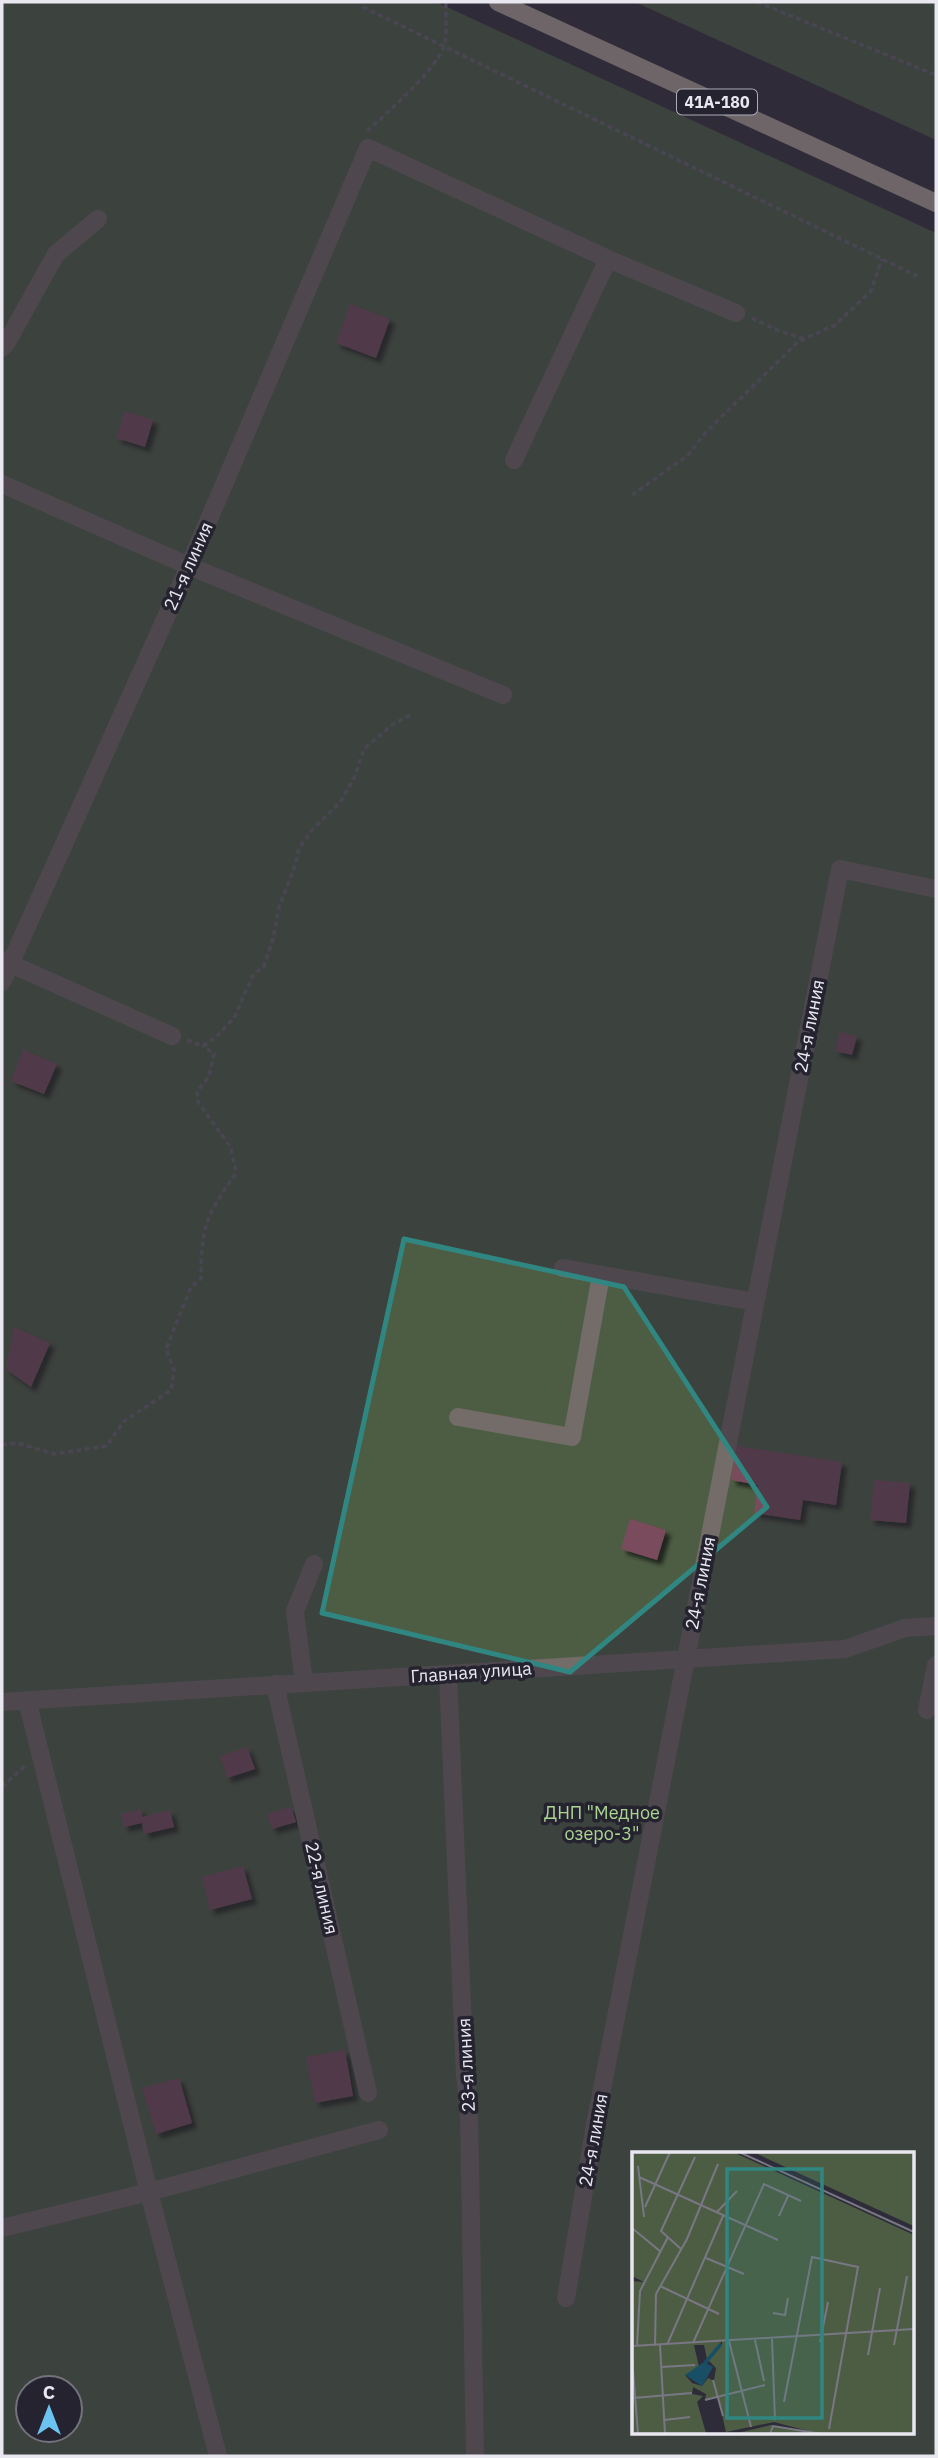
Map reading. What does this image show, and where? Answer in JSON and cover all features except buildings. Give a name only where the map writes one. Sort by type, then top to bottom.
[{"type":"main road","name":"41А-180","points":[[498,2],[936,203]]},
{"type":"street","points":[[366,141],[608,259],[736,313]]},
{"type":"street","name":"21-я линия","points":[[2,982],[6,962],[189,566],[366,141]]},
{"type":"street","points":[[2,348],[56,254],[98,219]]},
{"type":"street","points":[[514,460],[608,259]]},
{"type":"street","points":[[2,484],[189,566],[503,695]]},
{"type":"street","name":"24-я линия","points":[[566,2298],[596,2125],[685,1659],[840,869],[936,889]]},
{"type":"street","points":[[6,962],[172,1036]]},
{"type":"street","points":[[563,1268],[755,1302]]},
{"type":"street","points":[[458,1418],[572,1437],[601,1275]]},
{"type":"street","points":[[304,1683],[295,1611],[314,1564]]},
{"type":"street","name":"Главная улица","points":[[2,1702],[845,1649],[905,1628],[936,1626]]},
{"type":"street","points":[[927,1710],[936,1665]]},
{"type":"street","name":"23-я линия","points":[[448,1674],[469,2112],[475,2456]]},
{"type":"street","name":"22-я линия","points":[[275,1684],[368,2093]]},
{"type":"street","points":[[27,1700],[149,2192],[218,2456]]},
{"type":"street","points":[[2,2228],[149,2192],[379,2130]]},
{"type":"path","points":[[366,141],[408,94],[444,46],[446,2]]},
{"type":"path","points":[[757,2],[936,75]]},
{"type":"path","points":[[363,7],[917,276]]},
{"type":"path","points":[[632,495],[687,456],[706,432],[799,342],[835,326],[871,291],[882,258]]},
{"type":"path","points":[[736,313],[806,339]]},
{"type":"path","points":[[203,1046],[234,1018],[253,975],[264,966],[279,907],[299,849],[313,829],[341,801],[354,778],[364,749],[410,715]]},
{"type":"path","points":[[2,1445],[17,1443],[54,1454],[107,1446],[122,1422],[171,1390],[174,1369],[166,1349],[191,1287],[201,1279],[202,1237],[212,1208],[236,1173],[231,1148],[198,1102],[197,1092],[209,1076],[214,1054],[203,1046],[172,1036]]},
{"type":"path","points":[[2,1787],[40,1751]]},
{"type":"highlighted area","points":[[404,1239],[624,1287],[767,1507],[570,1672],[322,1613]]},
{"type":"green space","name":"ДНП \"Медное озеро-3\"","points":[[2,2],[436,2],[936,233],[936,2456],[2,2456]]},
{"type":"green space","points":[[635,2],[936,2],[936,140]]}]
